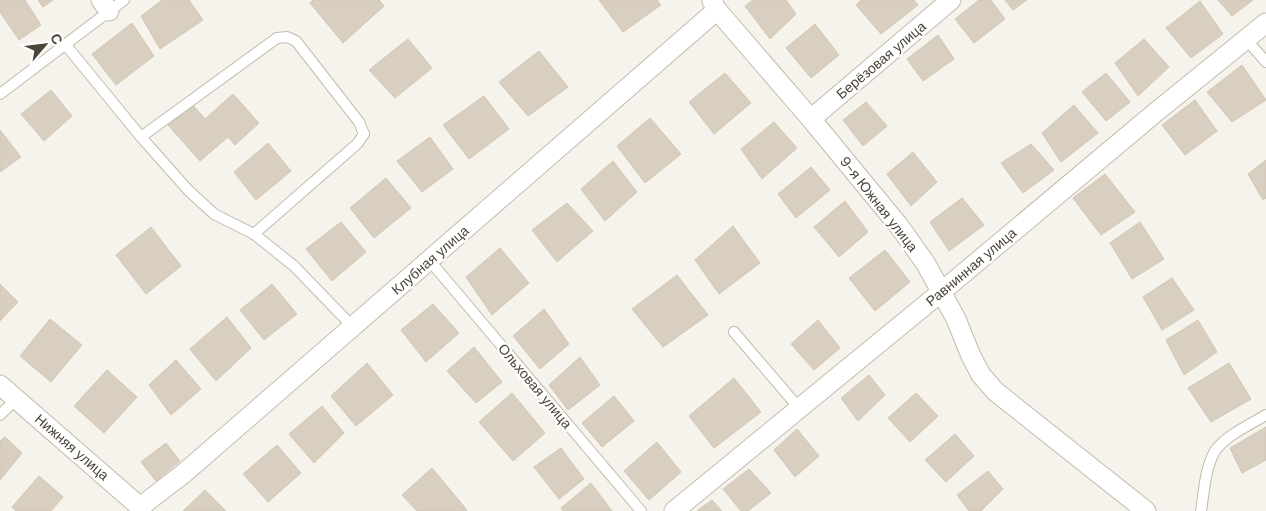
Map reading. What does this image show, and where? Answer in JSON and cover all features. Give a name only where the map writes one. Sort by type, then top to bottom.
[{"type":"street","name":"Берёзовая улица","points":[[811,119],[951,0]]},
{"type":"street","name":"9-я Южная улица","points":[[714,5],[900,226],[926,264],[940,293],[956,319],[981,375],[996,392],[1146,511]]},
{"type":"street","name":"Клубная улица","points":[[141,509],[430,261],[714,5]]},
{"type":"street","name":"Равнинная улица","points":[[674,511],[1266,23]]},
{"type":"street","name":"Нижняя улица","points":[[0,385],[141,509]]},
{"type":"lane","points":[[0,94],[65,44],[111,4]]},
{"type":"lane","points":[[141,137],[278,38],[287,36],[296,41],[359,122],[364,134],[357,144],[254,234]]},
{"type":"lane","points":[[1246,39],[1266,62]]},
{"type":"lane","points":[[65,44],[141,137],[188,190],[214,214],[254,234],[294,266],[353,327]]},
{"type":"lane","name":"Ольховая улица","points":[[430,261],[641,511]]},
{"type":"lane","points":[[734,332],[799,408]]},
{"type":"lane","points":[[0,415],[16,399]]},
{"type":"lane","points":[[1201,511],[1208,469],[1216,451],[1226,440],[1266,415]]},
{"type":"building","points":[[0,0],[25,0],[41,25],[19,40],[0,12]]},
{"type":"building","points":[[38,0],[53,0],[43,7]]},
{"type":"building","points":[[162,0],[189,0],[203,20],[160,49],[141,16]]},
{"type":"building","points":[[313,0],[379,0],[384,6],[343,43],[310,3]]},
{"type":"building","points":[[599,0],[657,0],[661,5],[623,32]]},
{"type":"building","points":[[753,0],[786,0],[796,14],[770,39],[745,6]]},
{"type":"building","points":[[861,0],[914,0],[918,5],[881,34],[856,5]]},
{"type":"building","points":[[979,0],[991,0],[1005,19],[974,43],[955,19]]},
{"type":"building","points":[[1005,0],[1027,0],[1013,10]]},
{"type":"building","points":[[1218,0],[1253,0],[1232,16]]},
{"type":"building","points":[[1200,1],[1223,34],[1191,58],[1166,28]]},
{"type":"building","points":[[132,23],[154,56],[116,85],[92,54]]},
{"type":"building","points":[[815,24],[839,55],[811,78],[786,48]]},
{"type":"building","points":[[938,35],[954,59],[923,81],[907,59]]},
{"type":"building","points":[[408,39],[432,68],[395,98],[369,70]]},
{"type":"building","points":[[1144,39],[1169,67],[1138,96],[1115,63]]},
{"type":"building","points":[[539,51],[568,87],[528,116],[499,82]]},
{"type":"building","points":[[1242,65],[1266,100],[1232,122],[1207,92]]},
{"type":"building","points":[[725,73],[751,103],[714,134],[689,102]]},
{"type":"building","points":[[1106,73],[1130,102],[1106,121],[1082,92]]},
{"type":"building","points":[[51,90],[72,116],[44,141],[21,114]]},
{"type":"building","points":[[233,94],[259,123],[235,145],[228,137],[200,161],[168,125],[192,104],[205,119]]},
{"type":"building","points":[[484,96],[509,129],[469,159],[443,125]]},
{"type":"building","points":[[1195,100],[1217,131],[1185,155],[1162,125]]},
{"type":"building","points":[[866,102],[887,126],[863,146],[843,120]]},
{"type":"building","points":[[1074,105],[1098,133],[1061,162],[1042,133]]},
{"type":"building","points":[[650,118],[681,154],[645,183],[617,146]]},
{"type":"building","points":[[774,122],[797,148],[762,179],[741,149]]},
{"type":"building","points":[[0,130],[21,157],[0,172]]},
{"type":"building","points":[[430,137],[453,169],[422,192],[397,161]]},
{"type":"building","points":[[268,143],[291,171],[256,200],[234,172]]},
{"type":"building","points":[[1031,144],[1054,170],[1023,193],[1001,163]]},
{"type":"building","points":[[913,152],[937,182],[911,206],[887,174]]},
{"type":"building","points":[[1266,160],[1266,198],[1263,200],[1248,174]]},
{"type":"building","points":[[613,161],[637,192],[605,221],[581,189]]},
{"type":"building","points":[[811,167],[830,190],[796,218],[778,194]]},
{"type":"building","points":[[1105,174],[1135,212],[1101,235],[1073,198]]},
{"type":"building","points":[[386,178],[411,208],[374,238],[350,208]]},
{"type":"building","points":[[962,198],[984,225],[949,251],[930,222]]},
{"type":"building","points":[[845,201],[868,232],[839,257],[814,227]]},
{"type":"building","points":[[567,203],[593,231],[557,262],[532,230]]},
{"type":"building","points":[[341,222],[366,252],[332,281],[306,249]]},
{"type":"building","points":[[1140,222],[1164,259],[1132,279],[1110,243]]},
{"type":"building","points":[[733,226],[760,263],[719,294],[695,260]]},
{"type":"building","points":[[151,227],[181,266],[146,294],[116,255]]},
{"type":"building","points":[[500,248],[529,283],[492,315],[466,277]]},
{"type":"building","points":[[885,250],[910,282],[875,311],[849,278]]},
{"type":"building","points":[[677,275],[708,315],[663,347],[632,309]]},
{"type":"building","points":[[1172,278],[1194,310],[1162,330],[1143,297]]},
{"type":"building","points":[[0,284],[18,302],[0,321]]},
{"type":"building","points":[[272,284],[297,314],[264,340],[240,310]]},
{"type":"building","points":[[433,304],[459,333],[426,362],[401,330]]},
{"type":"building","points":[[544,309],[569,344],[540,369],[513,336]]},
{"type":"building","points":[[227,317],[251,348],[216,381],[190,349]]},
{"type":"building","points":[[50,319],[82,345],[51,382],[20,356]]},
{"type":"building","points":[[818,320],[840,348],[814,370],[791,344]]},
{"type":"building","points":[[1198,320],[1217,352],[1184,375],[1166,340]]},
{"type":"building","points":[[474,347],[502,382],[476,403],[447,371]]},
{"type":"building","points":[[580,357],[600,385],[568,410],[549,385]]},
{"type":"building","points":[[176,360],[201,389],[171,415],[149,385]]},
{"type":"building","points":[[367,363],[393,395],[356,426],[331,396]]},
{"type":"building","points":[[1229,363],[1251,399],[1211,422],[1188,388]]},
{"type":"building","points":[[107,370],[137,397],[104,433],[74,406]]},
{"type":"building","points":[[869,375],[885,395],[858,421],[841,398]]},
{"type":"building","points":[[734,378],[761,412],[714,448],[689,416]]},
{"type":"building","points":[[512,393],[545,433],[513,461],[479,422]]},
{"type":"building","points":[[916,393],[938,416],[910,442],[888,418]]},
{"type":"building","points":[[614,396],[634,421],[602,447],[582,423]]},
{"type":"building","points":[[322,406],[344,433],[314,463],[289,434]]},
{"type":"building","points":[[1266,427],[1266,460],[1242,473],[1230,448]]},
{"type":"building","points":[[797,429],[819,456],[795,477],[774,450]]},
{"type":"building","points":[[955,434],[974,456],[946,482],[925,460]]},
{"type":"building","points":[[5,437],[22,453],[0,480],[0,441]]},
{"type":"building","points":[[657,442],[681,472],[649,500],[624,471]]},
{"type":"building","points":[[166,443],[180,461],[156,481],[141,462]]},
{"type":"building","points":[[277,445],[301,473],[268,502],[243,474]]},
{"type":"building","points":[[561,448],[584,479],[559,499],[534,467]]},
{"type":"building","points":[[432,468],[466,511],[417,511],[402,495]]},
{"type":"building","points":[[749,469],[771,493],[748,511],[741,511],[723,489]]},
{"type":"building","points":[[988,471],[1003,489],[981,511],[969,511],[957,495]]},
{"type":"building","points":[[39,476],[63,497],[51,511],[16,511],[12,507]]},
{"type":"building","points":[[591,483],[612,511],[563,511],[561,508]]},
{"type":"building","points":[[205,490],[226,511],[183,511]]},
{"type":"building","points":[[712,500],[722,511],[697,511]]}]
